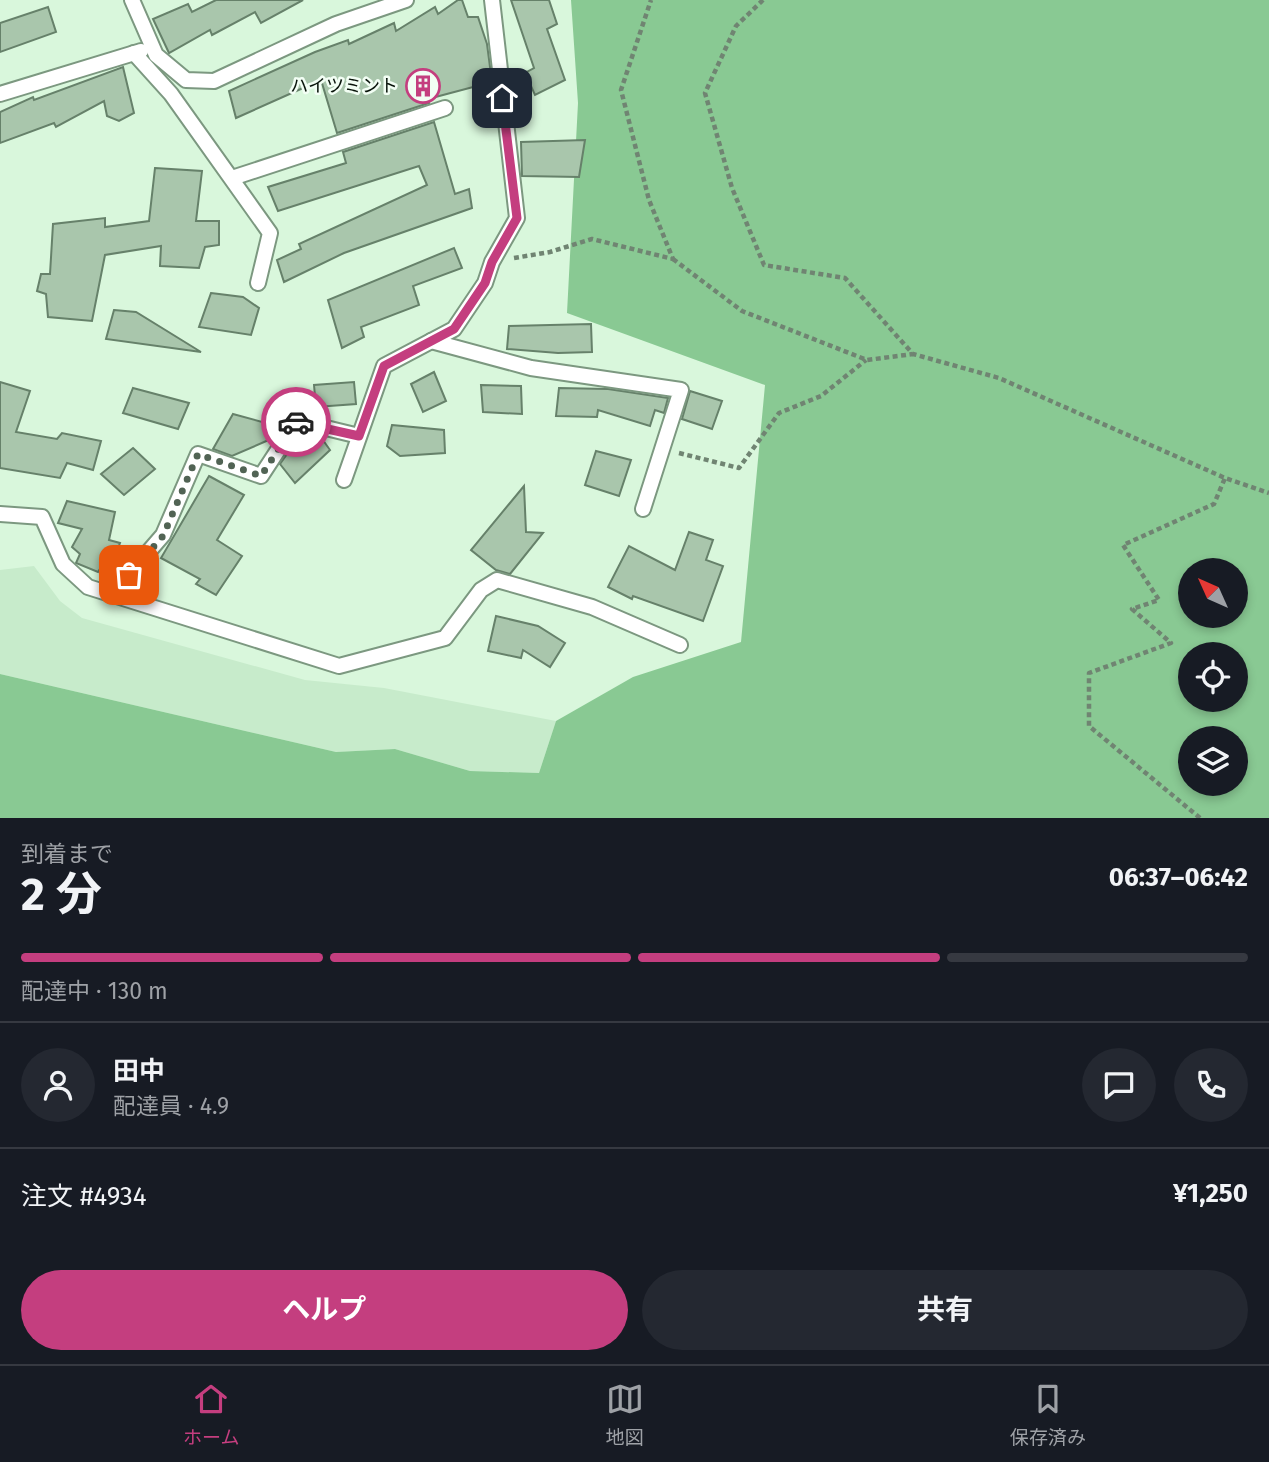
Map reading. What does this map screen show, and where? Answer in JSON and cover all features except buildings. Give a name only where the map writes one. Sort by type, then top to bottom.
[{"type":"lane","points":[[150,0],[133,2],[152,47],[156,55],[186,80],[214,80],[336,24],[406,0]]},
{"type":"lane","points":[[344,480],[384,366],[454,329],[485,283],[492,262],[517,218],[492,0]]},
{"type":"lane","points":[[0,94],[152,47]]},
{"type":"lane","points":[[134,53],[171,93],[270,233],[258,283]]},
{"type":"lane","points":[[232,178],[445,107]]},
{"type":"lane","points":[[431,341],[531,368],[681,390],[643,509]]},
{"type":"lane","points":[[111,595],[163,536],[198,454],[261,476],[297,421],[359,436]]},
{"type":"lane","points":[[0,514],[42,517],[63,564],[88,587],[339,666],[445,638],[481,590],[497,580],[592,607],[680,645]]},
{"type":"path","points":[[651,0],[621,90],[649,200],[673,259]]},
{"type":"path","points":[[763,0],[736,26],[705,93],[733,188],[764,265],[845,278],[913,355]]},
{"type":"path","points":[[492,262],[550,252],[592,239],[673,259],[742,311],[867,360],[913,355],[999,377],[1224,478],[1269,493]]},
{"type":"path","points":[[663,448],[739,468],[779,413],[821,396],[867,360]]},
{"type":"path","points":[[1200,818],[1090,726],[1089,673],[1171,643],[1132,609],[1159,600],[1123,545],[1214,504],[1224,478]]},
{"type":"shaded area","points":[[34,566],[60,601],[82,618],[305,680],[384,688],[556,721],[539,773],[470,771],[395,749],[336,752],[0,674],[0,570]]},
{"type":"green space","points":[[571,0],[1269,0],[1269,818],[0,818],[0,674],[336,752],[395,749],[470,771],[539,773],[556,721],[633,677],[741,642],[765,385],[567,313],[578,103]]},
{"type":"way so far","points":[[129,575],[163,536],[198,454],[261,476],[296,422]]},
{"type":"place","name":"ハイツミント","points":[[423,86]]},
{"type":"route","points":[[296,422],[359,436],[384,366],[454,329],[485,283],[492,262],[517,218],[502,98]]}]
